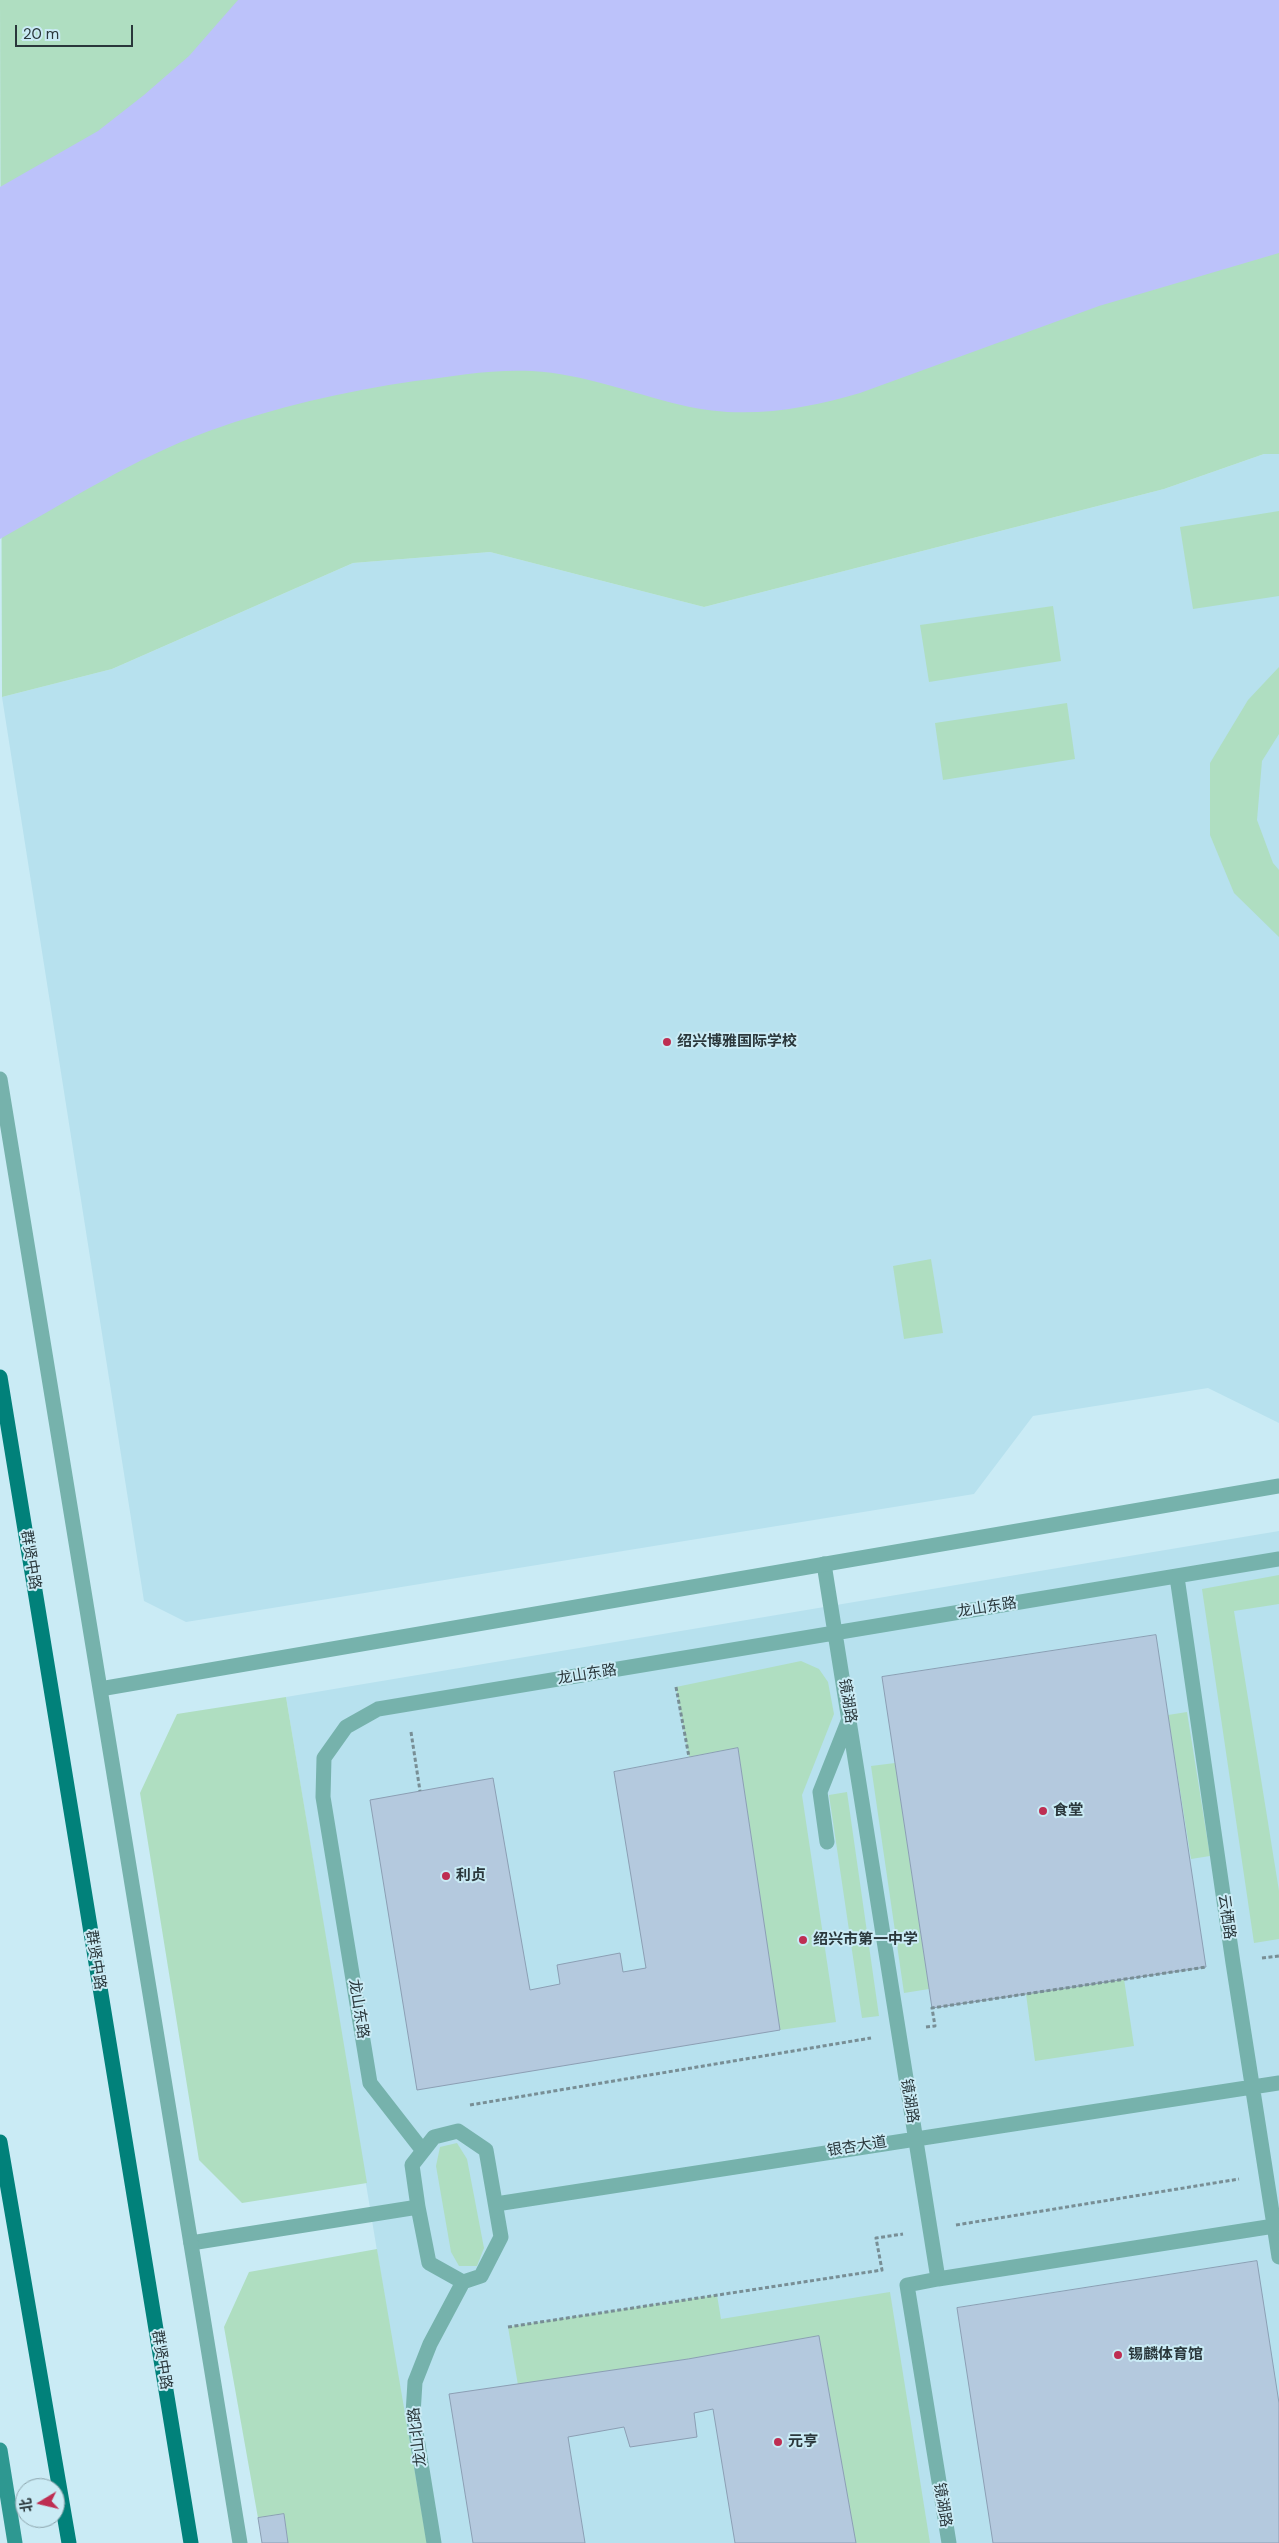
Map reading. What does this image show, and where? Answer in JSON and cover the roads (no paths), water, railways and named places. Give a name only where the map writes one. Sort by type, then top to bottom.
[{"type":"main road","name":"群贤中路","points":[[0,1377],[191,2543]]},
{"type":"main road","points":[[0,2142],[69,2543]]},
{"type":"main road","points":[[0,2450],[15,2543]]},
{"type":"street","points":[[0,1079],[240,2543]]},
{"type":"street","points":[[100,1689],[1279,1486]]},
{"type":"street","name":"龙山东路","points":[[423,2151],[370,2083],[323,1797],[324,1758],[346,1727],[378,1709],[1279,1559]]},
{"type":"street","name":"镜湖路","points":[[824,1564],[938,2279],[907,2284],[949,2543]]},
{"type":"street","name":"云栖路","points":[[1177,1576],[1233,1963],[1279,2257]]},
{"type":"street","points":[[828,1842],[820,1792],[850,1718]]},
{"type":"street","name":"银杏大道","points":[[496,2204],[1279,2083]]},
{"type":"street","points":[[458,2131],[486,2150],[501,2237],[481,2276],[463,2282],[429,2263],[412,2165],[423,2151],[434,2137],[458,2131]]},
{"type":"street","points":[[191,2243],[418,2207]]},
{"type":"street","points":[[938,2279],[1274,2226]]},
{"type":"street","name":"龙山北路","points":[[434,2543],[413,2414],[415,2382],[430,2344],[463,2282]]},
{"type":"water","points":[[238,0],[1279,0],[1279,253],[1099,306],[860,393],[794,408],[749,412],[726,412],[704,409],[681,405],[589,380],[532,371],[502,371],[459,375],[337,395],[260,414],[182,442],[128,467],[0,539],[0,187],[98,131],[144,95],[189,56]]},
{"type":"place","name":"绍兴博雅国际学校","points":[[667,1042]]},
{"type":"place","name":"食堂","points":[[1043,1811]]},
{"type":"place","name":"利贞","points":[[446,1876]]},
{"type":"place","name":"绍兴市第一中学","points":[[803,1940]]},
{"type":"place","name":"锡麟体育馆","points":[[1118,2355]]},
{"type":"place","name":"元亨","points":[[778,2442]]}]
